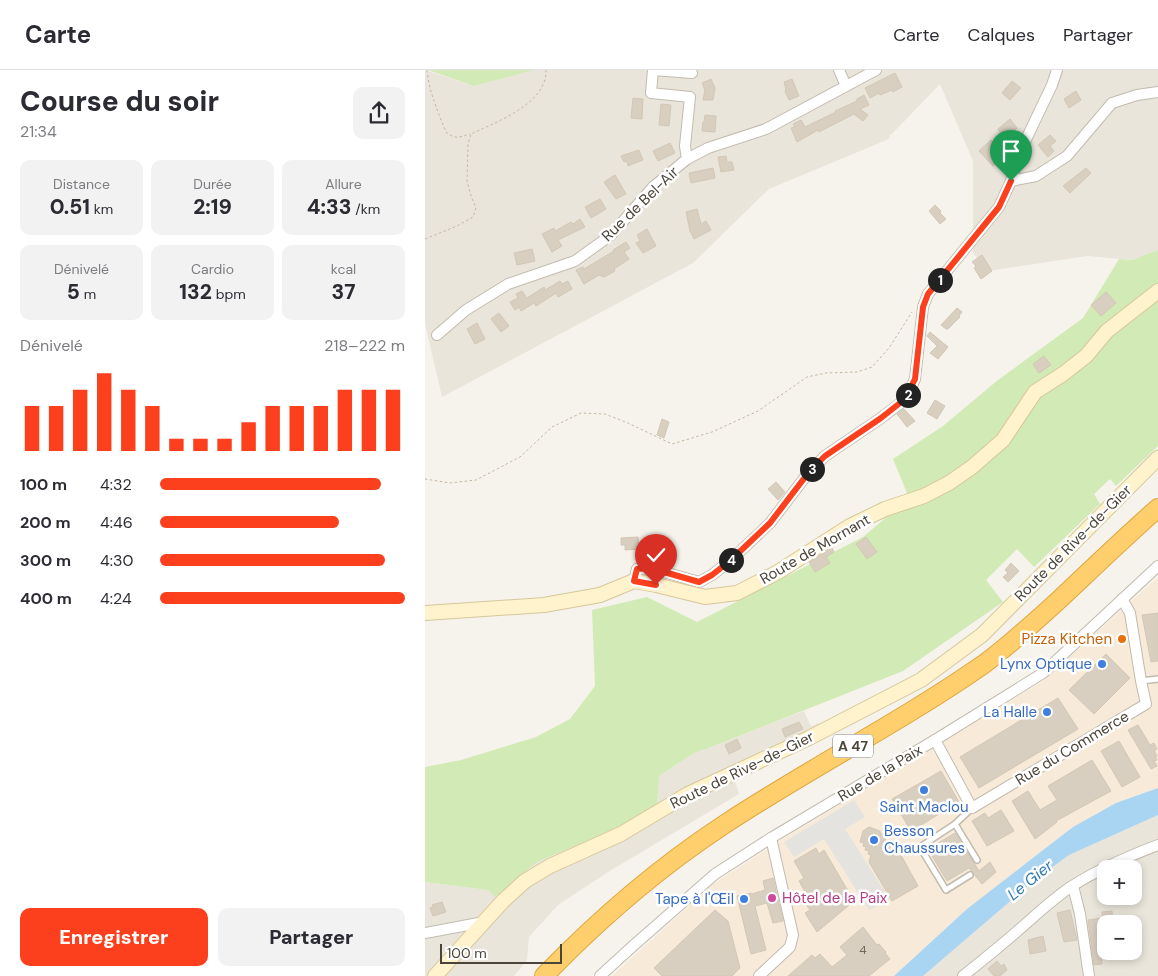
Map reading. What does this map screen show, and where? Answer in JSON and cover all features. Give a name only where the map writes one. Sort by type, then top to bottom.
[{"type":"highway","name":"A 47","points":[[544,976],[618,904],[695,844],[755,805],[948,688],[999,652],[1035,622],[1158,508]]},
{"type":"highway","name":"A 47","points":[[560,976],[584,950],[626,911],[677,870],[730,834],[890,737],[993,671],[1018,652],[1158,524]]},
{"type":"main road","name":"Route de Mornant","points":[[634,581],[705,597],[737,593],[778,572],[850,526],[885,509],[924,496],[949,483],[972,467],[1003,440],[1035,392],[1086,356],[1107,331],[1158,291]]},
{"type":"main road","name":"Route de Rive-de-Gier","points":[[435,976],[483,922],[525,881],[550,866],[621,834],[688,794],[809,738],[921,680],[982,635],[1158,458]]},
{"type":"main road","points":[[425,613],[544,605],[601,595],[634,581]]},
{"type":"street","name":"Rue de Bel-Air","points":[[687,159],[685,146],[690,97],[651,93],[653,70],[692,74]]},
{"type":"street","points":[[839,70],[846,86]]},
{"type":"street","name":"Rue de Bel-Air","points":[[437,335],[466,310],[508,284],[575,261],[611,235],[653,187],[687,159],[708,148],[766,129],[876,70]]},
{"type":"street","points":[[634,581],[637,569],[650,568],[699,582],[712,575],[731,560],[770,523],[809,472],[825,456],[881,418],[905,399],[915,379],[923,307],[928,294],[999,207],[1011,181],[1020,152],[1052,85],[1057,70]]},
{"type":"street","points":[[1011,181],[1036,176],[1067,156],[1112,103],[1137,95],[1158,92]]},
{"type":"street","name":"Rue de la Paix","points":[[600,976],[715,874],[1043,673],[1158,566]]},
{"type":"street","name":"Rue du Commerce","points":[[972,808],[1145,704],[1130,614],[1122,598]]},
{"type":"street","points":[[935,740],[972,808]]},
{"type":"street","points":[[759,976],[790,947],[793,935],[771,838]]},
{"type":"street","points":[[963,976],[1073,886],[1121,860],[1158,844]]},
{"type":"street","points":[[1073,886],[1080,914],[1089,976]]},
{"type":"street","points":[[425,933],[483,922]]},
{"type":"lane","points":[[1141,681],[1158,679]]},
{"type":"lane","points":[[970,875],[946,890],[920,847],[955,824],[972,808]]},
{"type":"lane","points":[[955,824],[977,860]]},
{"type":"path","points":[[427,70],[427,79],[446,132],[455,138],[471,134],[521,109],[537,95],[544,82],[546,70]]},
{"type":"path","points":[[425,239],[457,226],[473,217],[476,208],[467,181],[468,144],[471,134]]},
{"type":"path","points":[[425,479],[451,483],[476,480],[520,457],[552,427],[581,413],[605,414],[629,423],[672,444],[712,432],[758,412],[807,377],[826,373],[857,372],[872,366],[889,348],[912,312]]},
{"type":"shaded area","points":[[425,70],[474,86],[534,70],[1158,70],[1158,250],[1132,260],[1087,256],[988,271],[973,253],[973,161],[940,84],[890,134],[889,139],[769,189],[693,263],[442,397],[425,324]]},
{"type":"shaded area","points":[[1158,577],[1158,788],[1116,803],[967,909],[894,976],[612,976],[713,884],[788,836],[1043,681]]},
{"type":"shaded area","points":[[804,711],[811,726],[818,723],[830,735],[735,782],[739,794],[608,872],[558,905],[529,937],[527,960],[514,976],[425,976],[425,882],[488,890],[495,897],[537,862],[657,808],[659,776],[694,753]]},
{"type":"shaded area","points":[[854,800],[865,817],[845,829],[890,900],[869,910],[824,839],[794,857],[784,842]]},
{"type":"shaded area","points":[[1158,815],[1158,976],[923,976],[1035,880],[1069,855]]},
{"type":"green space","points":[[428,70],[534,70],[474,86]]},
{"type":"green space","points":[[1158,250],[1158,446],[1116,486],[1110,479],[1094,494],[1100,504],[1034,567],[1017,549],[986,580],[1003,602],[903,671],[694,753],[659,776],[657,808],[537,862],[495,897],[488,890],[425,882],[425,767],[461,760],[536,737],[570,719],[595,686],[592,610],[647,597],[697,622],[863,537],[909,498],[893,459],[943,426],[998,380],[1083,318],[1119,259],[1132,260]]},
{"type":"water","name":"Le Gier","points":[[1158,788],[1158,815],[1069,855],[1035,880],[923,976],[894,976],[967,909],[1073,827],[1116,803]]},
{"type":"building","points":[[895,73],[902,87],[893,92],[892,90],[880,95],[879,93],[870,98],[865,88]]},
{"type":"building","points":[[711,79],[715,88],[713,100],[703,100],[705,90],[702,83]]},
{"type":"building","points":[[792,79],[799,96],[789,100],[784,82]]},
{"type":"building","points":[[1012,81],[1021,88],[1010,100],[1002,93]]},
{"type":"building","points":[[1076,91],[1081,100],[1069,108],[1064,99]]},
{"type":"building","points":[[864,95],[869,105],[860,109],[868,115],[863,121],[854,114],[819,132],[818,130],[797,142],[791,128],[795,127],[793,124],[801,120],[805,127],[857,101],[857,99]]},
{"type":"building","points":[[633,98],[643,99],[642,119],[631,118]]},
{"type":"building","points":[[661,104],[671,105],[669,126],[659,125]]},
{"type":"building","points":[[705,115],[716,116],[715,132],[702,131]]},
{"type":"building","points":[[1010,119],[1017,128],[1010,137],[1009,135],[1004,138],[998,129]]},
{"type":"building","points":[[1050,135],[1056,141],[1050,146],[1054,151],[1048,157],[1038,145]]},
{"type":"building","points":[[991,140],[1005,154],[993,166],[979,151]]},
{"type":"building","points":[[670,143],[675,153],[658,161],[653,151]]},
{"type":"building","points":[[639,150],[643,160],[628,166],[627,161],[624,162],[621,156]]},
{"type":"building","points":[[726,156],[727,162],[732,162],[734,170],[721,172],[718,157]]},
{"type":"building","points":[[713,168],[715,178],[691,183],[689,173]]},
{"type":"building","points":[[1086,168],[1091,173],[1070,193],[1063,186]]},
{"type":"building","points":[[615,175],[626,194],[616,199],[604,182]]},
{"type":"building","points":[[600,199],[606,209],[591,218],[585,207]]},
{"type":"building","points":[[935,205],[946,219],[940,224],[929,211]]},
{"type":"building","points":[[697,209],[701,224],[706,221],[711,230],[694,239],[690,231],[686,212]]},
{"type":"building","points":[[580,219],[585,227],[558,240],[562,246],[552,252],[542,234],[554,228],[555,231],[571,222],[573,224]]},
{"type":"building","points":[[647,229],[656,246],[643,253],[636,243],[640,241],[637,235]]},
{"type":"building","points":[[626,242],[630,248],[624,252],[629,259],[614,269],[615,271],[604,277],[599,275],[584,284],[576,270],[583,267],[584,269]]},
{"type":"building","points":[[532,249],[535,261],[517,265],[514,253]]},
{"type":"building","points":[[982,255],[992,271],[981,279],[974,268],[976,266],[972,262]]},
{"type":"building","points":[[560,281],[562,284],[568,281],[572,289],[558,297],[556,293],[536,306],[534,303],[521,311],[519,307],[515,310],[510,302],[518,298],[516,294],[522,291],[527,298],[544,287],[545,290]]},
{"type":"building","points":[[1106,292],[1116,303],[1101,316],[1091,305]]},
{"type":"building","points":[[957,308],[962,312],[960,317],[946,329],[941,325]]},
{"type":"building","points":[[499,313],[509,326],[501,332],[491,319]]},
{"type":"building","points":[[477,323],[485,339],[475,344],[467,329]]},
{"type":"building","points":[[930,332],[948,347],[938,359],[930,353],[937,346],[927,336]]},
{"type":"building","points":[[1044,356],[1051,365],[1039,373],[1033,364]]},
{"type":"building","points":[[935,400],[945,406],[937,419],[927,413]]},
{"type":"building","points":[[904,409],[915,421],[907,427],[897,414]]},
{"type":"building","points":[[662,419],[669,422],[664,438],[657,435]]},
{"type":"building","points":[[776,482],[785,492],[778,500],[768,489]]},
{"type":"building","points":[[638,537],[639,549],[625,550],[625,545],[621,545],[621,538]]},
{"type":"building","points":[[866,537],[877,552],[867,559],[856,544]]},
{"type":"building","points":[[832,548],[834,552],[826,557],[830,563],[815,572],[809,562]]},
{"type":"building","points":[[1011,563],[1019,571],[1008,582],[1003,577],[1008,573],[1005,570]]},
{"type":"building","points":[[1158,613],[1158,661],[1151,662],[1142,615]]},
{"type":"building","points":[[1106,654],[1130,678],[1094,714],[1069,690]]},
{"type":"building","points":[[1058,698],[1078,729],[979,788],[960,757]]},
{"type":"building","points":[[799,722],[803,729],[785,737],[782,729]]},
{"type":"building","points":[[1138,725],[1150,745],[1154,743],[1157,749],[1154,751],[1157,760],[1154,761],[1157,766],[1151,769],[1128,730]]},
{"type":"building","points":[[737,739],[741,748],[729,754],[725,745]]},
{"type":"building","points":[[1119,741],[1140,777],[1122,787],[1101,751]]},
{"type":"building","points":[[1092,760],[1111,791],[1056,821],[1035,839],[1012,801],[1028,791],[1040,810],[1057,800],[1048,786]]},
{"type":"building","points":[[941,771],[959,802],[911,831],[892,799]]},
{"type":"building","points":[[1001,810],[1014,831],[987,846],[972,821],[985,813],[988,818]]},
{"type":"building","points":[[869,827],[880,831],[883,834],[882,838],[886,839],[885,841],[888,844],[896,846],[918,886],[892,901],[869,862],[871,855],[868,854],[869,851],[865,850],[864,843],[860,842],[863,831]]},
{"type":"building","points":[[955,833],[979,871],[990,862],[996,872],[982,884],[969,868],[947,881],[928,849]]},
{"type":"building","points":[[816,848],[819,854],[824,850],[854,901],[817,932],[805,913],[810,910],[803,900],[808,897],[799,881],[804,878],[794,861]]},
{"type":"building","points":[[773,878],[783,921],[773,923],[767,903],[755,906],[766,950],[751,954],[737,896],[765,890],[763,881]]},
{"type":"building","points":[[442,902],[446,912],[433,916],[430,908],[433,907],[432,905]]},
{"type":"building","points":[[715,910],[728,921],[740,968],[732,976],[662,976],[654,968]]},
{"type":"building","points":[[1070,910],[1077,940],[1064,942],[1057,913]]},
{"type":"building","points":[[1112,911],[1112,915],[1102,915],[1102,912]]},
{"type":"building","points":[[1097,919],[1097,960],[1101,960],[1102,964],[1094,965],[1088,920]]},
{"type":"building","points":[[863,927],[890,959],[869,976],[788,976],[812,955],[815,958],[820,954],[832,967],[847,955],[840,947]]},
{"type":"building","points":[[1043,936],[1046,951],[1030,954],[1028,940]]},
{"type":"building","points":[[997,961],[1001,966],[1004,964],[1007,970],[1000,976],[994,976],[988,969]]},
{"type":"place","name":"Pizza Kitchen","points":[[1122,639]]},
{"type":"place","name":"Lynx Optique","points":[[1102,664]]},
{"type":"place","name":"La Halle","points":[[1047,712]]},
{"type":"place","name":"Saint Maclou","points":[[924,790]]},
{"type":"place","name":"Besson Chaussures","points":[[874,840]]},
{"type":"place","name":"Hôtel de la Paix","points":[[772,898]]},
{"type":"place","name":"Tape à l'Œil","points":[[744,899]]},
{"type":"route","points":[[656,585],[634,581],[637,569],[650,568],[699,582],[712,575],[731,560],[770,523],[809,472],[825,456],[881,418],[905,399],[915,379],[923,307],[928,294],[999,207],[1011,181]]}]
